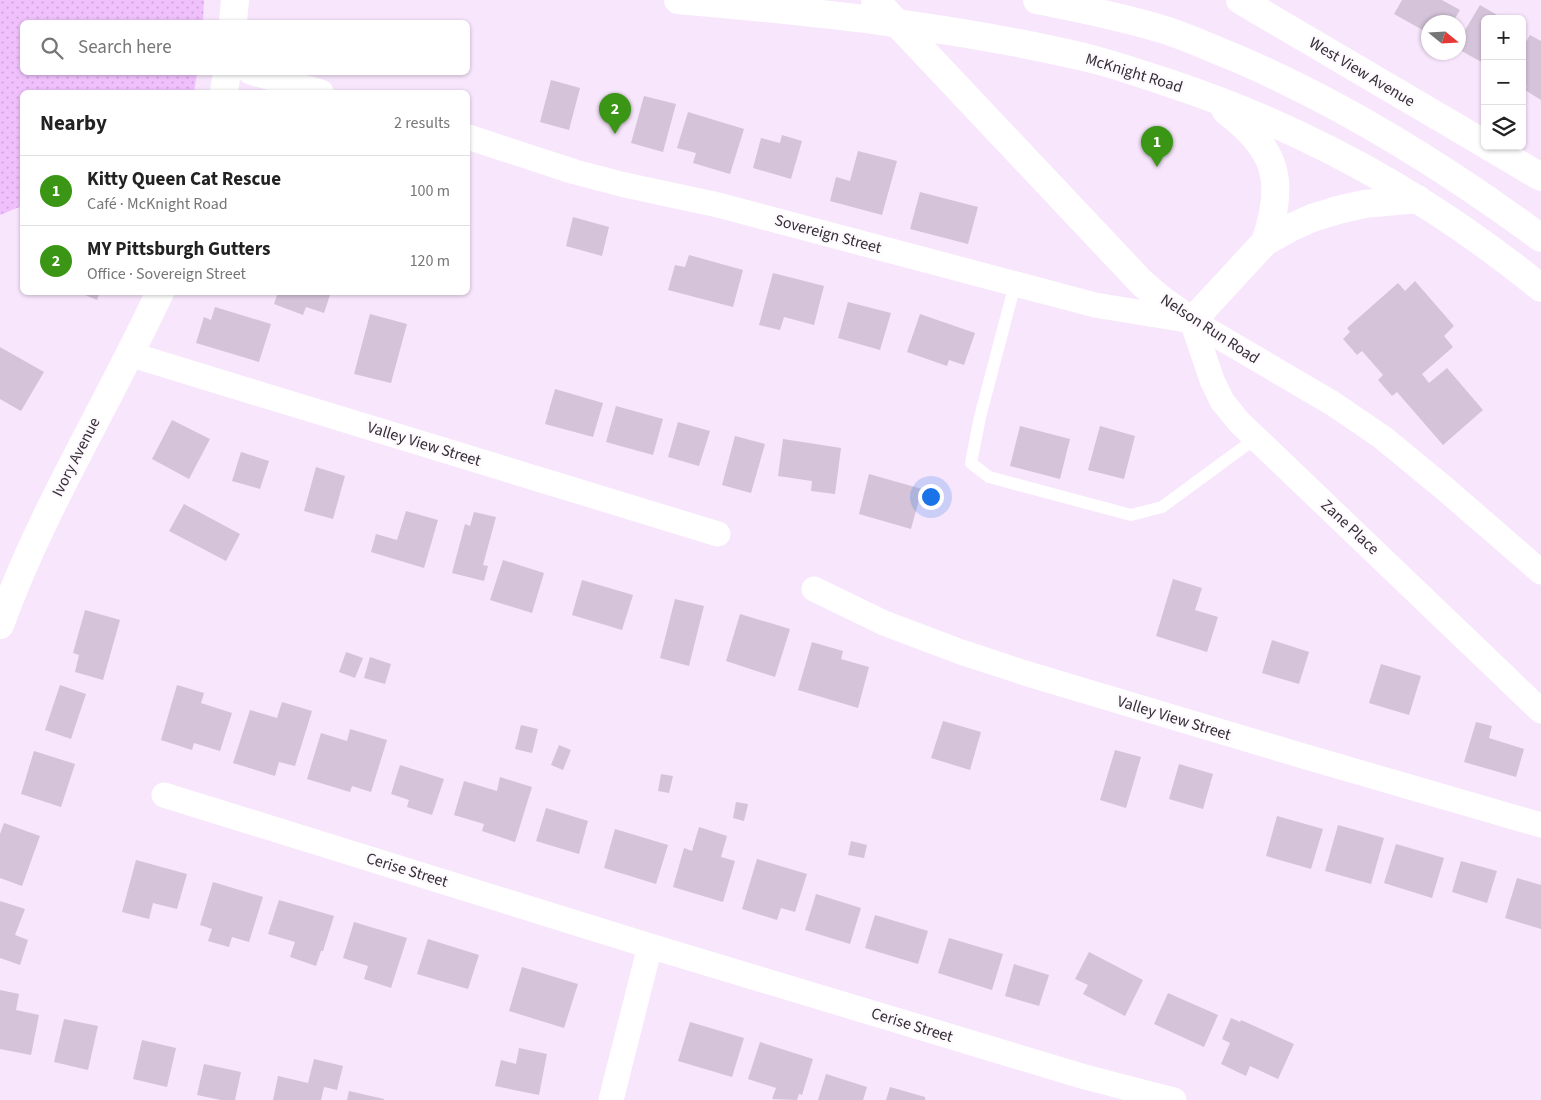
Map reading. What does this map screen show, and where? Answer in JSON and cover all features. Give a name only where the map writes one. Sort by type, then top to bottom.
[{"type":"main road","points":[[233,20],[235,0]]},
{"type":"main road","name":"McKnight Road","points":[[678,0],[838,16],[970,36],[1089,58],[1204,94],[1314,142],[1367,168],[1418,199],[1471,235],[1541,288]]},
{"type":"main road","name":"Nelson Run Road","points":[[875,0],[1142,283],[1192,321]]},
{"type":"main road","points":[[1037,0],[1160,28]]},
{"type":"main road","points":[[1096,0],[1276,75],[1333,104],[1439,166],[1541,238]]},
{"type":"main road","name":"West View Avenue","points":[[1240,0],[1481,142]]},
{"type":"main road","points":[[224,90],[227,75]]},
{"type":"main road","points":[[1204,94],[1238,120],[1253,135],[1265,151],[1273,168],[1276,204],[1265,242]]},
{"type":"main road","points":[[1495,150],[1541,177]]},
{"type":"main road","points":[[1192,321],[1265,242],[1312,218],[1338,210],[1364,204],[1418,199]]},
{"type":"main road","name":"Ivory Avenue","points":[[0,625],[11,594],[61,485],[158,295]]},
{"type":"street","points":[[261,75],[314,90]]},
{"type":"street","name":"Sovereign Street","points":[[470,138],[575,172],[625,186],[718,205],[1095,305],[1192,321]]},
{"type":"street","name":"Zane Place","points":[[1192,321],[1212,380],[1222,401],[1238,422],[1541,711]]},
{"type":"street","name":"Nelson Run Road","points":[[1192,321],[1332,403],[1382,437],[1541,572]]},
{"type":"street","name":"Valley View Street","points":[[129,354],[718,534]]},
{"type":"street","name":"Valley View Street","points":[[814,589],[884,623],[961,652],[1172,718],[1541,825]]},
{"type":"street","name":"Cerise Street","points":[[164,795],[650,946],[1085,1077],[1174,1100]]},
{"type":"street","points":[[611,1100],[650,946]]},
{"type":"lane","points":[[1015,284],[980,417],[971,463],[989,477],[1131,515],[1162,507],[1256,438]]},
{"type":"shaded area","points":[[0,0],[204,0],[203,20],[20,20],[20,75],[197,75],[194,90],[20,90],[20,207],[0,215]]},
{"type":"building","points":[[1402,0],[1442,0],[1460,10],[1457,15],[1421,15],[1421,29],[1394,14]]},
{"type":"building","points":[[1480,5],[1497,15],[1481,15],[1481,62],[1466,53],[1466,29]]},
{"type":"building","points":[[1530,35],[1541,41],[1541,100],[1526,91],[1526,42]]},
{"type":"building","points":[[551,80],[580,88],[569,130],[540,122]]},
{"type":"building","points":[[644,96],[676,104],[663,152],[631,143]]},
{"type":"building","points":[[688,112],[744,129],[730,174],[693,163],[696,153],[677,148]]},
{"type":"building","points":[[782,135],[802,141],[791,179],[753,168],[761,138],[780,143]]},
{"type":"building","points":[[858,151],[897,161],[882,215],[830,201],[836,177],[850,181]]},
{"type":"building","points":[[920,192],[978,207],[968,244],[910,229]]},
{"type":"building","points":[[573,217],[609,227],[602,256],[566,246]]},
{"type":"building","points":[[689,255],[743,270],[733,307],[668,290],[675,265],[685,267]]},
{"type":"building","points":[[773,273],[824,286],[814,325],[784,317],[780,330],[759,325]]},
{"type":"building","points":[[1415,281],[1454,326],[1444,336],[1453,347],[1422,374],[1429,383],[1447,368],[1483,410],[1443,445],[1397,392],[1392,396],[1378,380],[1383,375],[1362,351],[1357,355],[1343,339],[1350,332],[1347,328],[1398,283],[1405,291]]},
{"type":"building","points":[[85,295],[99,295],[97,300]]},
{"type":"building","points":[[277,295],[330,295],[324,313],[306,307],[303,315],[274,304]]},
{"type":"building","points":[[848,302],[891,313],[880,350],[838,338]]},
{"type":"building","points":[[215,307],[271,324],[259,362],[196,343],[204,317],[211,320]]},
{"type":"building","points":[[370,314],[407,324],[391,383],[354,374]]},
{"type":"building","points":[[920,314],[975,333],[964,365],[949,360],[947,366],[907,352]]},
{"type":"building","points":[[0,347],[44,372],[21,411],[0,399]]},
{"type":"building","points":[[555,389],[603,403],[593,437],[545,424]]},
{"type":"building","points":[[616,406],[663,419],[653,455],[606,442]]},
{"type":"building","points":[[172,420],[210,439],[189,479],[152,459]]},
{"type":"building","points":[[678,422],[710,431],[699,466],[668,457]]},
{"type":"building","points":[[1020,426],[1070,439],[1060,479],[1010,466]]},
{"type":"building","points":[[1100,426],[1135,436],[1124,479],[1088,470]]},
{"type":"building","points":[[735,436],[765,444],[751,493],[722,485]]},
{"type":"building","points":[[783,439],[841,448],[835,494],[811,491],[812,481],[778,476]]},
{"type":"building","points":[[241,452],[269,461],[260,489],[232,481]]},
{"type":"building","points":[[316,467],[345,476],[333,519],[304,511]]},
{"type":"building","points":[[869,474],[922,489],[911,529],[859,514]]},
{"type":"building","points":[[184,504],[240,534],[226,561],[169,531]]},
{"type":"building","points":[[406,511],[438,520],[424,568],[371,552],[376,534],[397,540]]},
{"type":"building","points":[[474,512],[496,517],[483,565],[488,566],[484,581],[452,573],[465,524],[470,526]]},
{"type":"building","points":[[503,560],[544,573],[532,613],[490,600]]},
{"type":"building","points":[[1173,579],[1202,588],[1195,610],[1218,617],[1207,652],[1156,636]]},
{"type":"building","points":[[582,580],[633,595],[622,630],[572,615]]},
{"type":"building","points":[[675,599],[704,606],[689,666],[660,658]]},
{"type":"building","points":[[85,610],[120,620],[103,680],[75,672],[79,655],[73,653]]},
{"type":"building","points":[[740,614],[790,629],[775,677],[726,661]]},
{"type":"building","points":[[1272,640],[1309,652],[1299,684],[1262,673]]},
{"type":"building","points":[[812,642],[843,651],[841,659],[869,667],[858,708],[798,690]]},
{"type":"building","points":[[346,652],[363,658],[355,678],[339,672]]},
{"type":"building","points":[[370,657],[391,664],[385,684],[364,678]]},
{"type":"building","points":[[1381,664],[1421,676],[1409,715],[1369,703]]},
{"type":"building","points":[[60,685],[86,694],[71,739],[45,730]]},
{"type":"building","points":[[177,685],[204,693],[201,703],[232,713],[220,751],[194,743],[192,750],[161,740]]},
{"type":"building","points":[[282,702],[312,711],[295,766],[279,762],[275,776],[233,763],[250,710],[277,718]]},
{"type":"building","points":[[943,721],[981,732],[970,770],[931,758]]},
{"type":"building","points":[[1476,722],[1492,726],[1489,738],[1524,749],[1516,777],[1464,762]]},
{"type":"building","points":[[521,725],[538,729],[532,753],[515,749]]},
{"type":"building","points":[[350,729],[387,740],[371,792],[352,786],[350,792],[307,779],[321,733],[347,741]]},
{"type":"building","points":[[559,745],[571,750],[563,770],[551,765]]},
{"type":"building","points":[[1115,750],[1141,757],[1126,808],[1100,800]]},
{"type":"building","points":[[34,751],[75,764],[61,807],[21,794]]},
{"type":"building","points":[[1179,764],[1213,774],[1203,809],[1169,799]]},
{"type":"building","points":[[400,765],[444,779],[432,815],[407,807],[409,800],[391,794]]},
{"type":"building","points":[[661,774],[673,776],[669,793],[658,791]]},
{"type":"building","points":[[500,777],[532,787],[515,842],[482,831],[484,824],[454,815],[464,781],[497,791]]},
{"type":"building","points":[[736,802],[748,804],[744,821],[733,818]]},
{"type":"building","points":[[546,808],[588,821],[579,854],[536,841]]},
{"type":"building","points":[[1277,816],[1323,829],[1311,869],[1266,856]]},
{"type":"building","points":[[4,823],[40,836],[22,886],[0,878],[0,834]]},
{"type":"building","points":[[1338,825],[1384,838],[1371,884],[1325,871]]},
{"type":"building","points":[[699,827],[727,836],[721,857],[735,861],[723,902],[673,887],[684,848],[692,851]]},
{"type":"building","points":[[615,829],[668,845],[656,884],[604,868]]},
{"type":"building","points":[[851,841],[867,845],[864,858],[848,855]]},
{"type":"building","points":[[1396,844],[1444,858],[1432,898],[1384,883]]},
{"type":"building","points":[[757,859],[807,874],[795,912],[781,908],[777,920],[742,909]]},
{"type":"building","points":[[136,860],[187,874],[177,909],[153,903],[149,919],[122,912]]},
{"type":"building","points":[[1461,861],[1497,871],[1487,903],[1452,892]]},
{"type":"building","points":[[1517,878],[1541,885],[1541,929],[1505,918]]},
{"type":"building","points":[[213,882],[263,897],[249,942],[232,937],[229,947],[208,941],[212,929],[200,925]]},
{"type":"building","points":[[816,894],[861,908],[850,944],[805,930]]},
{"type":"building","points":[[279,900],[334,916],[323,951],[321,951],[316,966],[290,957],[295,942],[268,934]]},
{"type":"building","points":[[0,901],[25,909],[15,935],[28,940],[20,965],[0,958]]},
{"type":"building","points":[[875,915],[928,931],[918,964],[865,948]]},
{"type":"building","points":[[354,922],[407,938],[391,988],[364,979],[368,966],[343,958]]},
{"type":"building","points":[[949,938],[1003,954],[992,990],[938,973]]},
{"type":"building","points":[[428,939],[479,955],[468,989],[417,974]]},
{"type":"building","points":[[1089,952],[1143,980],[1125,1016],[1083,994],[1088,985],[1075,979]]},
{"type":"building","points":[[1014,964],[1049,975],[1039,1006],[1005,996]]},
{"type":"building","points":[[522,967],[578,984],[564,1028],[509,1011]]},
{"type":"building","points":[[0,990],[19,994],[16,1010],[39,1015],[31,1055],[0,1049]]},
{"type":"building","points":[[1168,993],[1218,1015],[1204,1047],[1154,1024]]},
{"type":"building","points":[[1231,1018],[1240,1022],[1241,1020],[1294,1044],[1278,1079],[1250,1066],[1246,1076],[1221,1064],[1230,1043],[1222,1039]]},
{"type":"building","points":[[64,1019],[98,1026],[88,1070],[54,1062]]},
{"type":"building","points":[[690,1022],[744,1038],[732,1077],[678,1061]]},
{"type":"building","points":[[142,1040],[176,1048],[167,1087],[133,1079]]},
{"type":"building","points":[[760,1042],[813,1059],[802,1095],[799,1094],[797,1100],[772,1099],[776,1088],[748,1079]]},
{"type":"building","points":[[519,1048],[547,1054],[539,1095],[495,1086],[501,1060],[516,1064]]},
{"type":"building","points":[[314,1059],[343,1066],[337,1090],[324,1087],[321,1100],[273,1100],[278,1076],[308,1083]]},
{"type":"building","points":[[204,1064],[241,1072],[235,1100],[221,1100],[197,1095]]},
{"type":"building","points":[[826,1074],[867,1087],[863,1100],[818,1100]]},
{"type":"building","points":[[890,1087],[925,1097],[925,1100],[886,1100]]},
{"type":"building","points":[[349,1091],[384,1099],[384,1100],[347,1100]]},
{"type":"place","name":"MY Pittsburgh Gutters","points":[[615,134]]},
{"type":"place","name":"Kitty Queen Cat Rescue","points":[[1157,167]]}]
